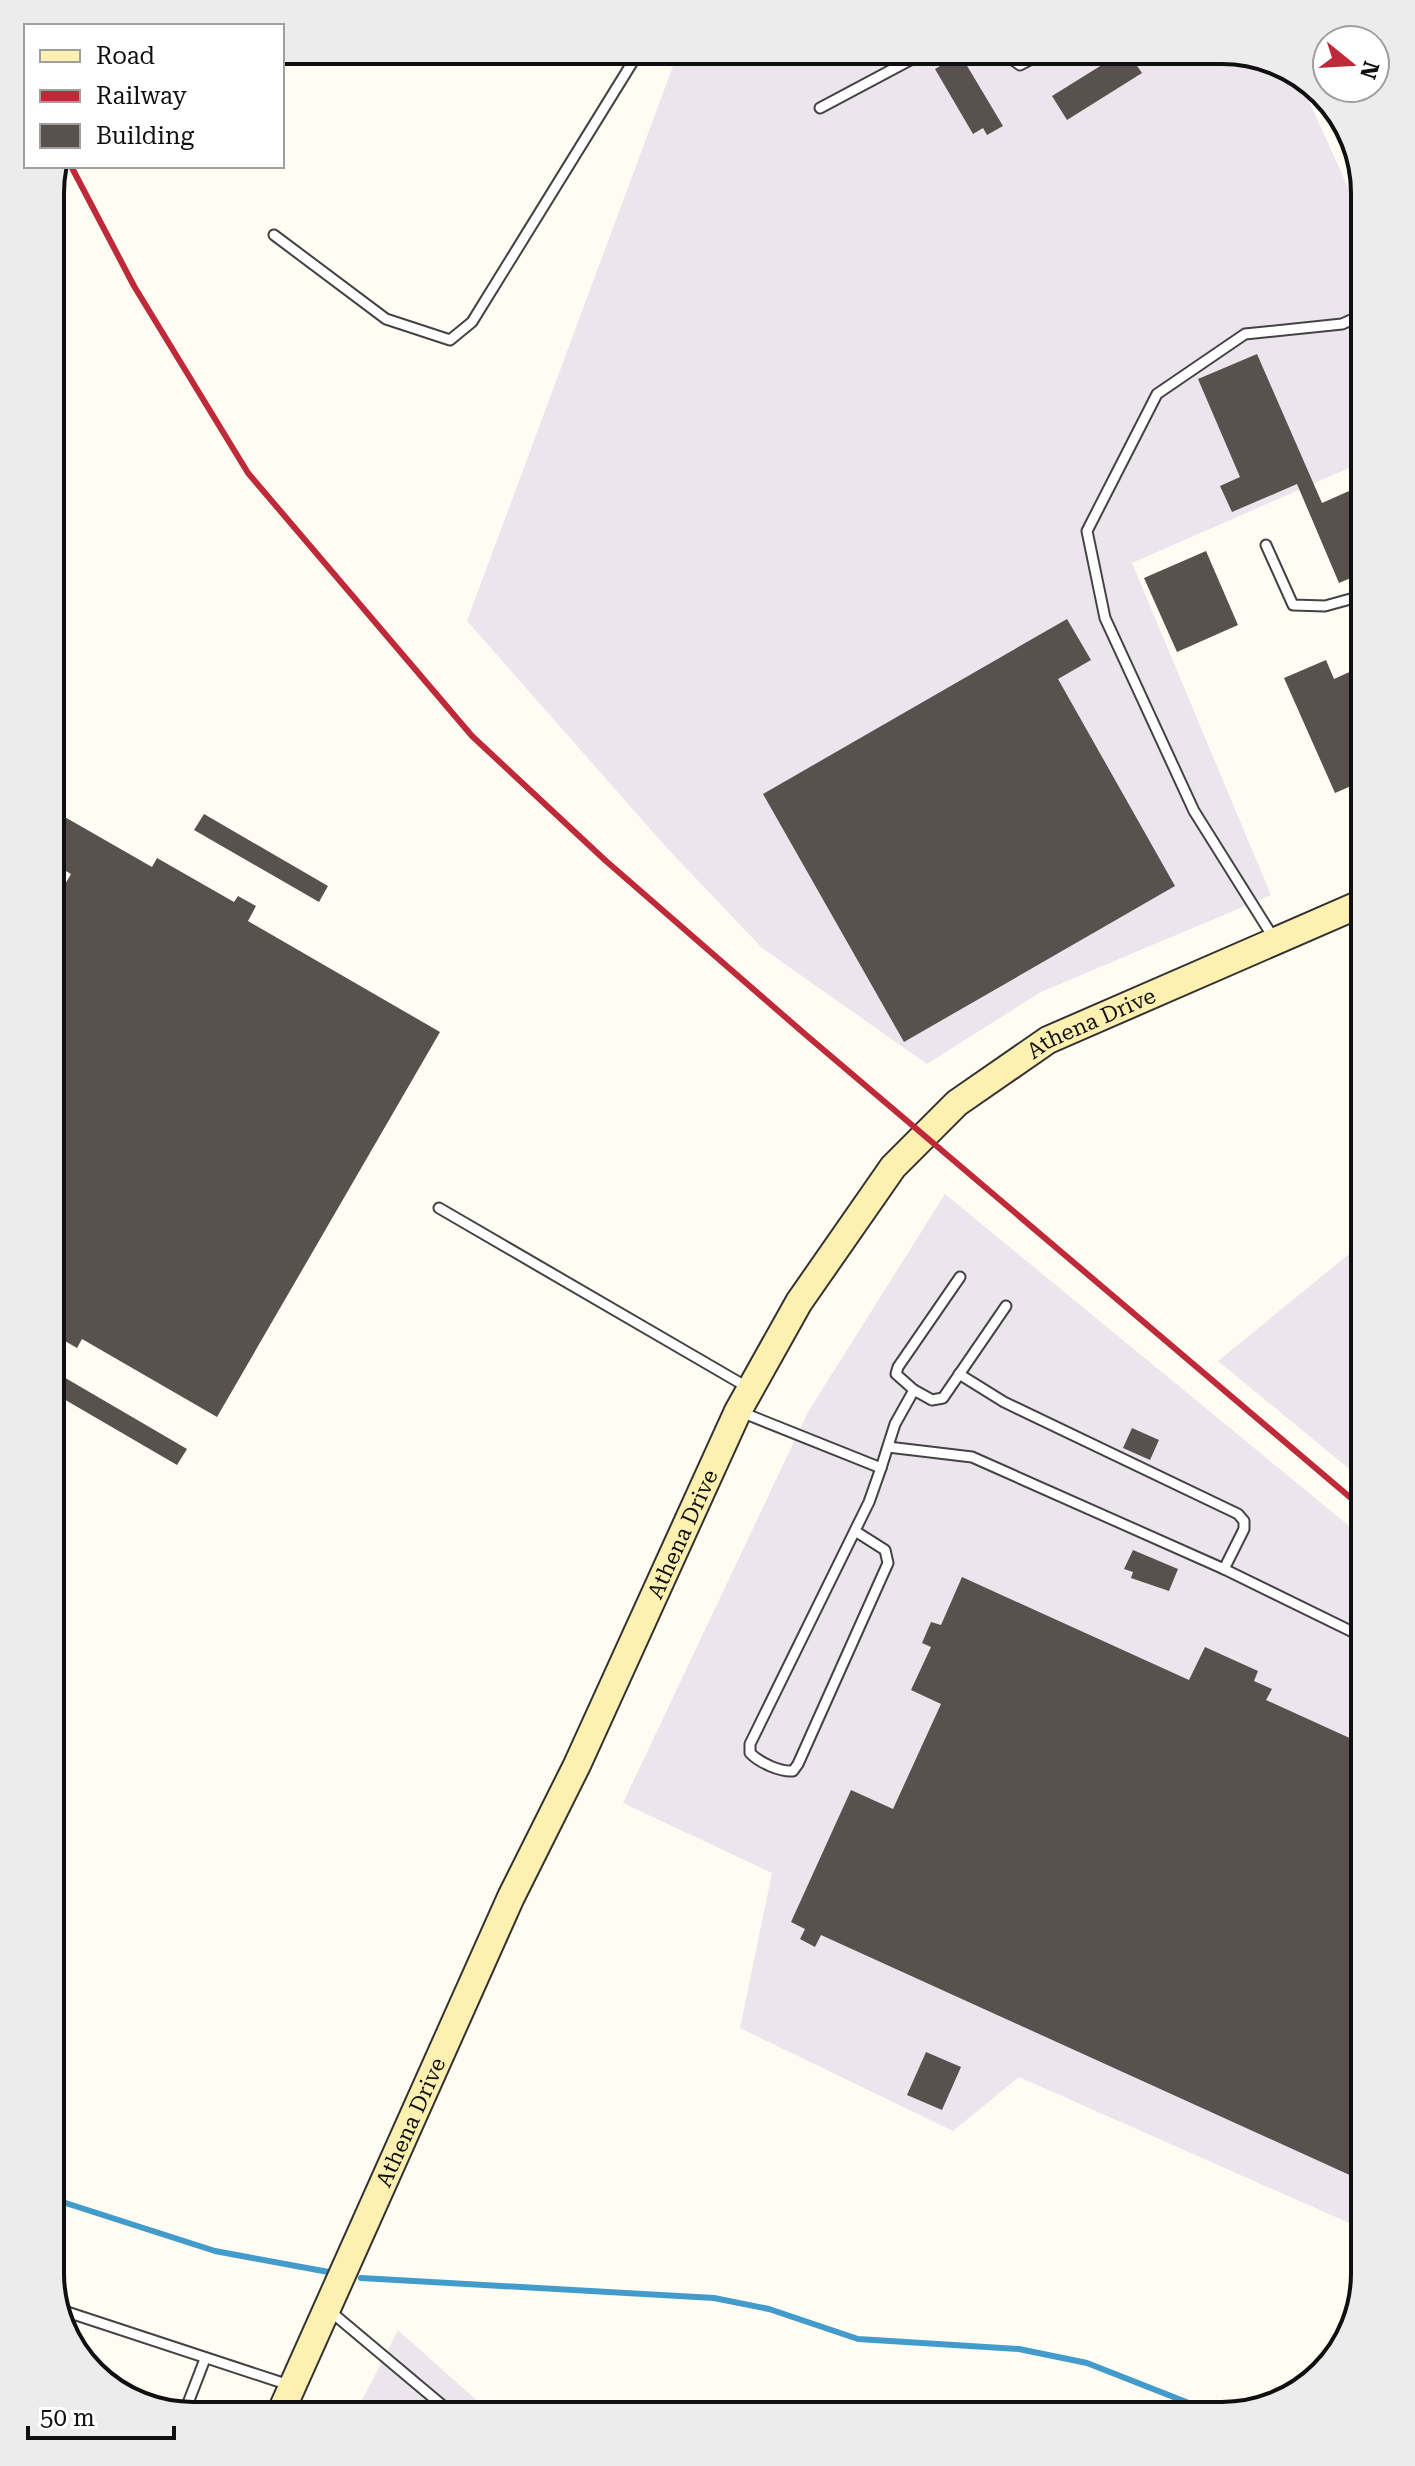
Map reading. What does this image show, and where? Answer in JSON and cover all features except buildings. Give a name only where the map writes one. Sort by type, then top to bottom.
[{"type":"street","name":"Athena Drive","points":[[285,2402],[511,1897],[577,1765],[744,1400],[799,1302],[893,1167],[957,1103],[1048,1040],[1351,908]]},
{"type":"lane","points":[[274,235],[386,319],[450,340],[472,322],[631,64]]},
{"type":"lane","points":[[820,108],[903,64]]},
{"type":"lane","points":[[1275,940],[1194,811],[1105,618],[1087,531],[1157,394],[1245,334],[1342,324],[1351,320]]},
{"type":"lane","points":[[1266,545],[1293,605],[1325,606],[1351,599]]},
{"type":"lane","points":[[439,1208],[744,1400],[881,1468]]},
{"type":"lane","points":[[960,1277],[898,1367],[896,1374],[914,1390],[938,1401],[1006,1306]]},
{"type":"lane","points":[[959,1374],[1004,1402],[1238,1514],[1244,1529],[1224,1569]]},
{"type":"lane","points":[[855,1531],[885,1550],[888,1563],[798,1764],[793,1771],[785,1772],[755,1758],[750,1753],[750,1744],[855,1531],[895,1424],[914,1390]]},
{"type":"lane","points":[[888,1447],[972,1457],[1224,1569],[1351,1631]]},
{"type":"lane","points":[[328,2309],[438,2402]]},
{"type":"lane","points":[[70,2313],[292,2386]]},
{"type":"lane","points":[[188,2402],[205,2359]]},
{"type":"shaded area","points":[[674,64],[1231,64],[1279,77],[1307,96],[1351,194],[1351,467],[1132,563],[1271,895],[1041,992],[927,1064],[762,948],[666,847],[467,621]]},
{"type":"shaded area","points":[[945,1194],[1351,1528],[1351,2224],[1019,2077],[953,2131],[740,2028],[772,1873],[623,1803],[808,1412]]},
{"type":"shaded area","points":[[1351,1252],[1351,1470],[1218,1361]]},
{"type":"shaded area","points":[[398,2330],[478,2402],[361,2402]]},
{"type":"waterway","points":[[64,2202],[215,2251],[334,2273]]},
{"type":"waterway","points":[[361,2278],[714,2298],[769,2309],[858,2339],[1019,2349],[1087,2363],[1186,2402]]},
{"type":"railway","points":[[72,168],[134,286],[248,473],[472,736],[606,861],[806,1035],[1351,1498]]}]
